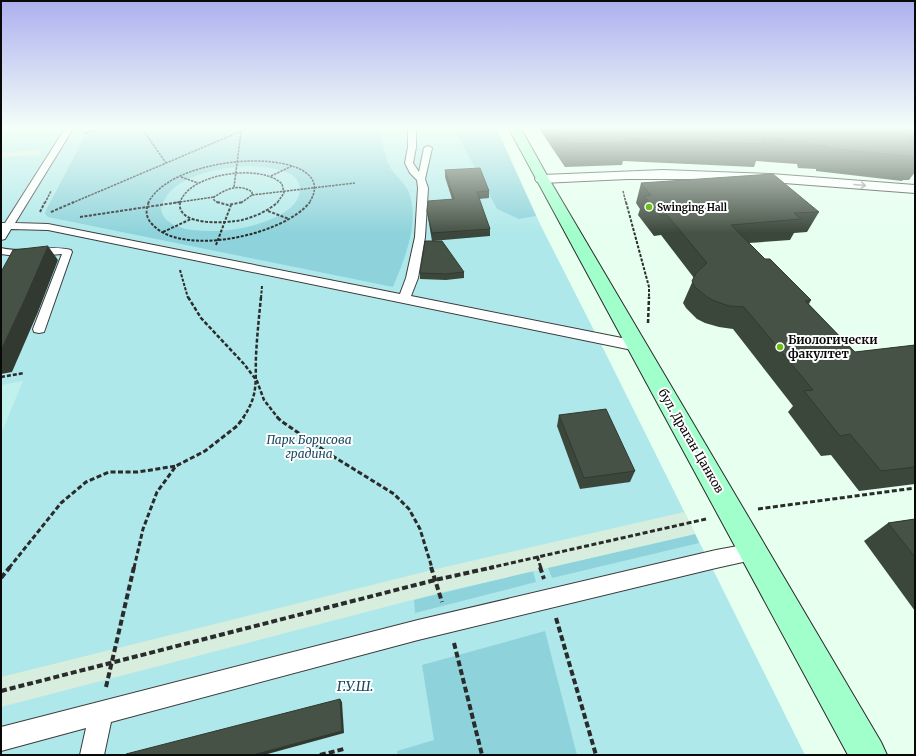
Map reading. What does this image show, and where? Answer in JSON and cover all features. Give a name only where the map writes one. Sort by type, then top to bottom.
[{"type":"street","name":"бул. Драган Цанков","points":[[533,162],[868,755]]},
{"type":"street","points":[[542,179],[618,175],[670,175],[760,178],[915,189]]},
{"type":"lane","points":[[1,237],[5,225],[47,162]]},
{"type":"lane","points":[[404,300],[412,278],[420,237],[424,188],[421,180],[413,171],[409,162]]},
{"type":"lane","points":[[421,180],[425,162]]},
{"type":"lane","points":[[5,225],[48,226],[404,300],[636,346]]},
{"type":"lane","points":[[1,251],[7,253],[67,252],[39,329]]},
{"type":"lane","points":[[1,739],[448,622],[716,559],[754,552]]},
{"type":"lane","points":[[92,755],[101,713]]},
{"type":"path","points":[[230,162],[211,166],[180,176],[164,185],[152,195],[146,207],[146,216],[151,225],[162,232],[178,238],[218,240],[247,235],[270,228],[290,219],[305,209],[313,198],[315,188],[312,179],[304,171],[292,166],[273,162]]},
{"type":"path","points":[[234,187],[237,162]]},
{"type":"path","points":[[26,225],[59,208],[166,163]]},
{"type":"path","points":[[271,177],[292,166]]},
{"type":"path","points":[[249,173],[271,177],[278,180],[283,185],[285,191],[282,198],[277,204],[268,210],[243,219],[225,222],[202,221],[184,214],[180,208],[179,202],[183,195],[199,184],[223,176],[236,174],[249,173]]},
{"type":"path","points":[[618,175],[649,287],[648,324]]},
{"type":"path","points":[[180,176],[199,184]]},
{"type":"path","points":[[214,197],[216,202],[220,204],[231,205],[247,200],[252,195],[355,183]]},
{"type":"path","points":[[79,217],[214,197],[224,190],[234,187],[246,188],[252,192],[252,195]]},
{"type":"path","points":[[216,246],[231,205]]},
{"type":"path","points":[[268,210],[290,219]]},
{"type":"path","points":[[157,235],[191,218]]},
{"type":"path","points":[[180,265],[188,298],[201,318],[244,364],[257,381],[264,400],[281,422],[331,456],[394,494],[409,510],[420,529],[448,622],[482,755]]},
{"type":"path","points":[[1,578],[60,503],[86,482],[109,472],[138,472],[176,466],[205,450],[237,426],[251,406],[257,381],[256,356],[262,285]]},
{"type":"path","points":[[1,378],[24,373]]},
{"type":"path","points":[[108,680],[143,529],[157,492],[176,466]]},
{"type":"path","points":[[758,509],[915,488]]},
{"type":"path","points":[[1,691],[112,664],[435,580],[706,519]]},
{"type":"path","points":[[537,556],[596,755]]},
{"type":"path","points":[[320,755],[344,749]]},
{"type":"green space","name":"Парк Борисова градина","points":[[1,162],[512,162],[541,226],[805,755],[1,755]]},
{"type":"shaded area","points":[[71,162],[388,162],[408,190],[412,202],[413,214],[410,239],[393,287],[48,217],[45,214]],"holes":[[[257,166],[284,171],[297,180],[300,186],[299,195],[294,205],[288,210],[278,216],[258,224],[237,229],[204,231],[179,227],[167,220],[162,213],[162,204],[171,190],[180,183],[191,178],[216,170],[228,168]]]},
{"type":"shaded area","points":[[472,162],[512,162],[536,216],[519,219],[497,209]]},
{"type":"shaded area","points":[[23,381],[1,434],[1,385]]},
{"type":"shaded area","points":[[684,512],[695,534],[439,593],[1,707],[1,677],[432,570]]},
{"type":"shaded area","points":[[695,534],[699,543],[552,578],[548,568]]},
{"type":"shaded area","points":[[533,571],[536,582],[415,613],[414,600]]},
{"type":"shaded area","points":[[545,631],[577,755],[397,755],[397,751],[434,740],[422,665]]},
{"type":"building","points":[[480,168],[489,191],[477,192],[490,229],[432,233],[427,211],[428,201],[454,199],[445,170]]},
{"type":"building","name":"Биологически факултет","points":[[773,174],[819,212],[794,213],[801,219],[731,225],[765,259],[770,259],[811,300],[805,301],[855,352],[915,345],[915,467],[881,471],[850,434],[840,436],[804,391],[813,390],[744,307],[729,306],[715,301],[707,297],[695,287],[692,281],[696,273],[707,263],[667,215],[660,215],[644,196],[651,195],[641,183]]},
{"type":"building","points":[[425,241],[442,241],[464,272],[446,274],[420,273]]},
{"type":"building","points":[[48,246],[1,350],[1,272],[13,250]]},
{"type":"building","points":[[606,409],[635,471],[584,478],[559,415]]},
{"type":"building","points":[[915,519],[915,557],[888,523]]},
{"type":"building","points":[[340,699],[342,731],[253,755],[126,755],[126,754]]},
{"type":"place","name":"Swinging Hall","points":[[649,207]]},
{"type":"place","name":"Биологически факултет","points":[[780,347]]},
{"type":"park label","name":"Г.У.Ш.","points":[[355,686]]}]
